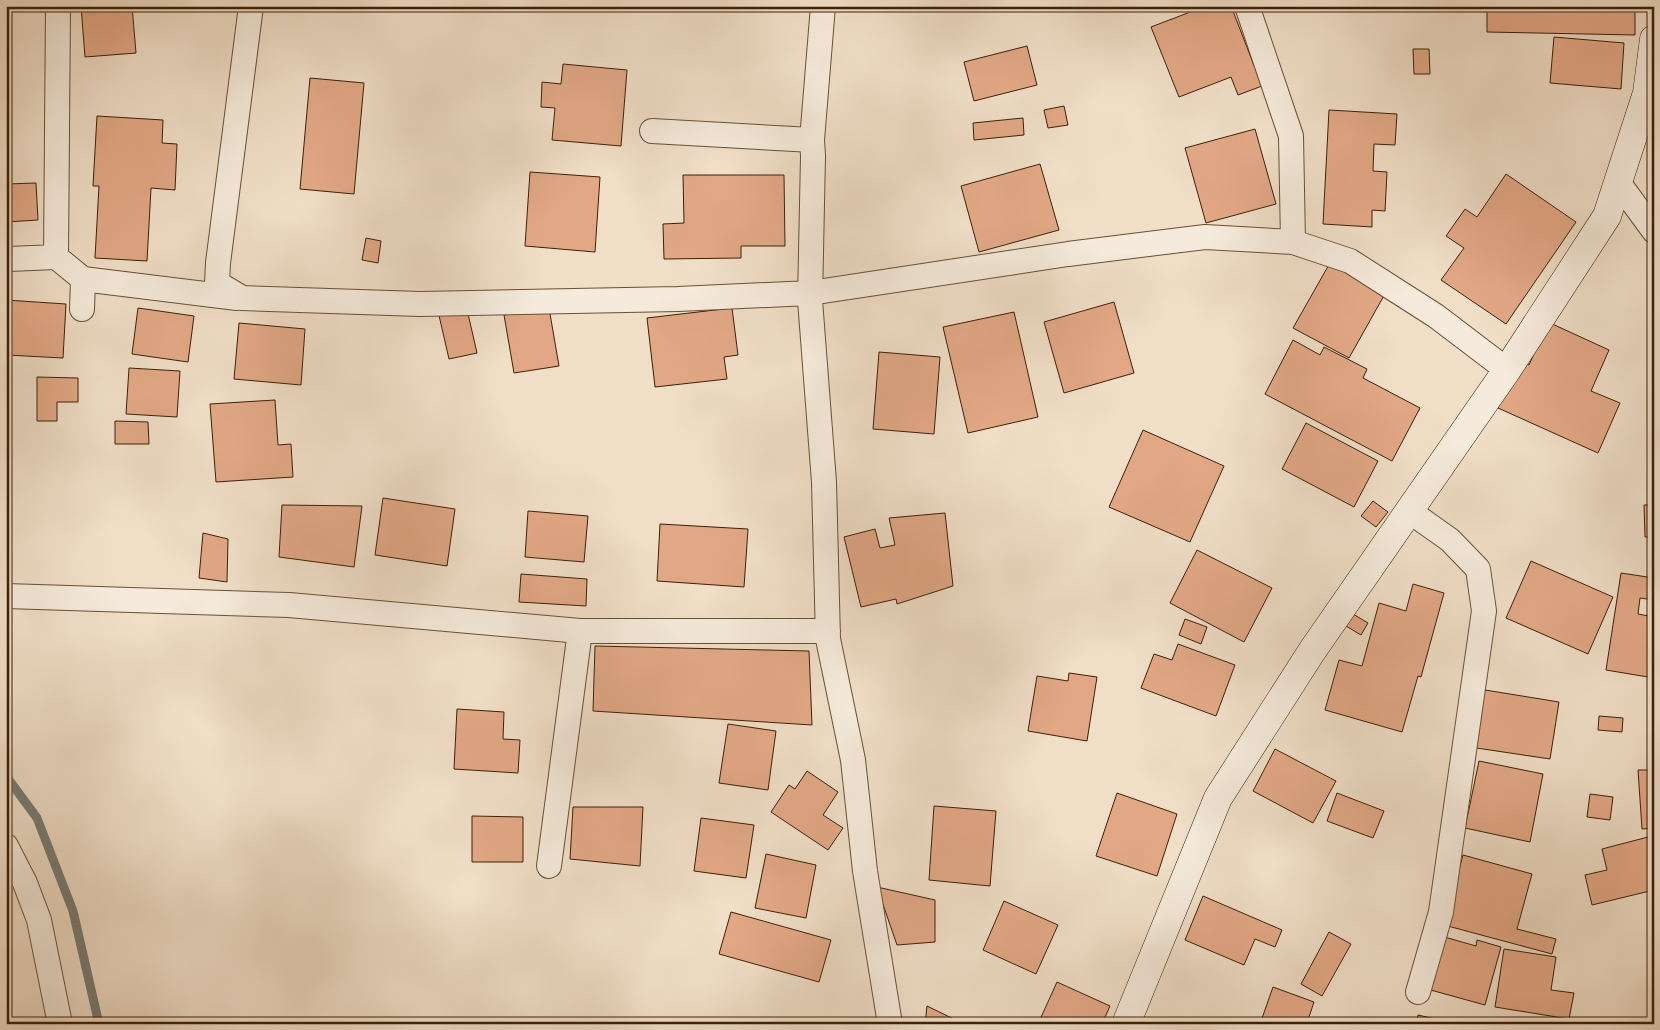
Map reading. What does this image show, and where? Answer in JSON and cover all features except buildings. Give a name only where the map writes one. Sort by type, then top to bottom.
[{"type":"street","points":[[56,258],[58,6]]},
{"type":"street","points":[[242,298],[217,283],[250,6]]},
{"type":"street","points":[[822,6],[812,140],[810,292],[824,482],[828,631],[853,760],[865,871],[890,1024]]},
{"type":"street","points":[[1247,6],[1291,136],[1293,242]]},
{"type":"street","points":[[1126,1024],[1218,798],[1312,651],[1507,370],[1607,216],[1647,93],[1654,39]]},
{"type":"street","points":[[652,131],[812,140]]},
{"type":"street","points":[[1618,182],[1654,230]]},
{"type":"street","points":[[6,261],[8,259],[56,258],[83,279],[242,298],[420,304],[678,300],[810,292],[1068,254],[1205,237],[1293,242],[1350,261],[1436,316],[1507,370]]},
{"type":"street","points":[[82,309],[83,279]]},
{"type":"street","points":[[1409,511],[1450,540],[1478,569],[1484,611],[1441,912],[1418,992]]},
{"type":"street","points":[[6,596],[288,604],[580,631],[828,631]]},
{"type":"street","points":[[549,866],[580,631]]},
{"type":"street","points":[[6,846],[25,883],[39,920],[60,1024]]},
{"type":"waterway","points":[[6,776],[37,818],[73,911],[99,1024]]}]
